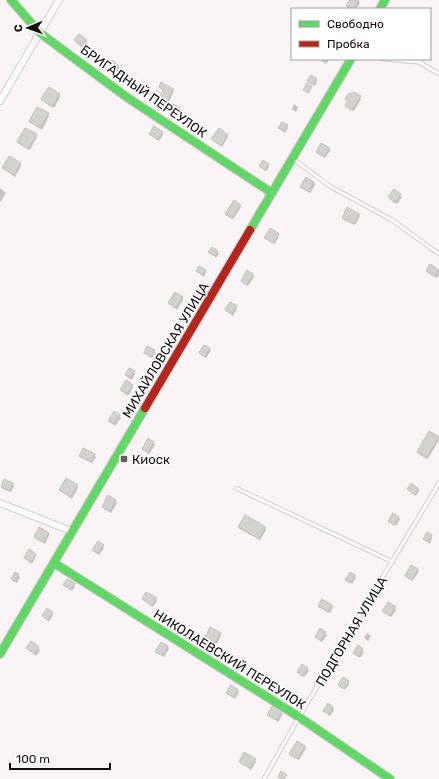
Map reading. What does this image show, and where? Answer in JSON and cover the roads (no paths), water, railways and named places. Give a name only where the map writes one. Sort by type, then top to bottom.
[{"type":"street","name":"БРИГАДНЫЙ ПЕРЕУЛОК","points":[[11,0],[40,33],[128,98],[272,192]]},
{"type":"street","points":[[0,101],[59,0]]},
{"type":"street","name":"МИХАЙЛОВСКАЯ УЛИЦА","points":[[0,654],[54,563],[71,531],[350,60]]},
{"type":"street","points":[[0,503],[71,531]]},
{"type":"street","name":"НИКОЛАЕВСКИЙ ПЕРЕУЛОК","points":[[54,563],[299,717],[390,779]]},
{"type":"lane","points":[[396,60],[419,62],[439,74]]},
{"type":"lane","points":[[292,158],[331,186],[392,220],[439,254]]},
{"type":"lane","name":"ПОДГОРНАЯ УЛИЦА","points":[[264,779],[299,717],[439,483]]},
{"type":"lane","points":[[236,488],[393,562]]},
{"type":"place","name":"Киоск","points":[[124,459]]}]
